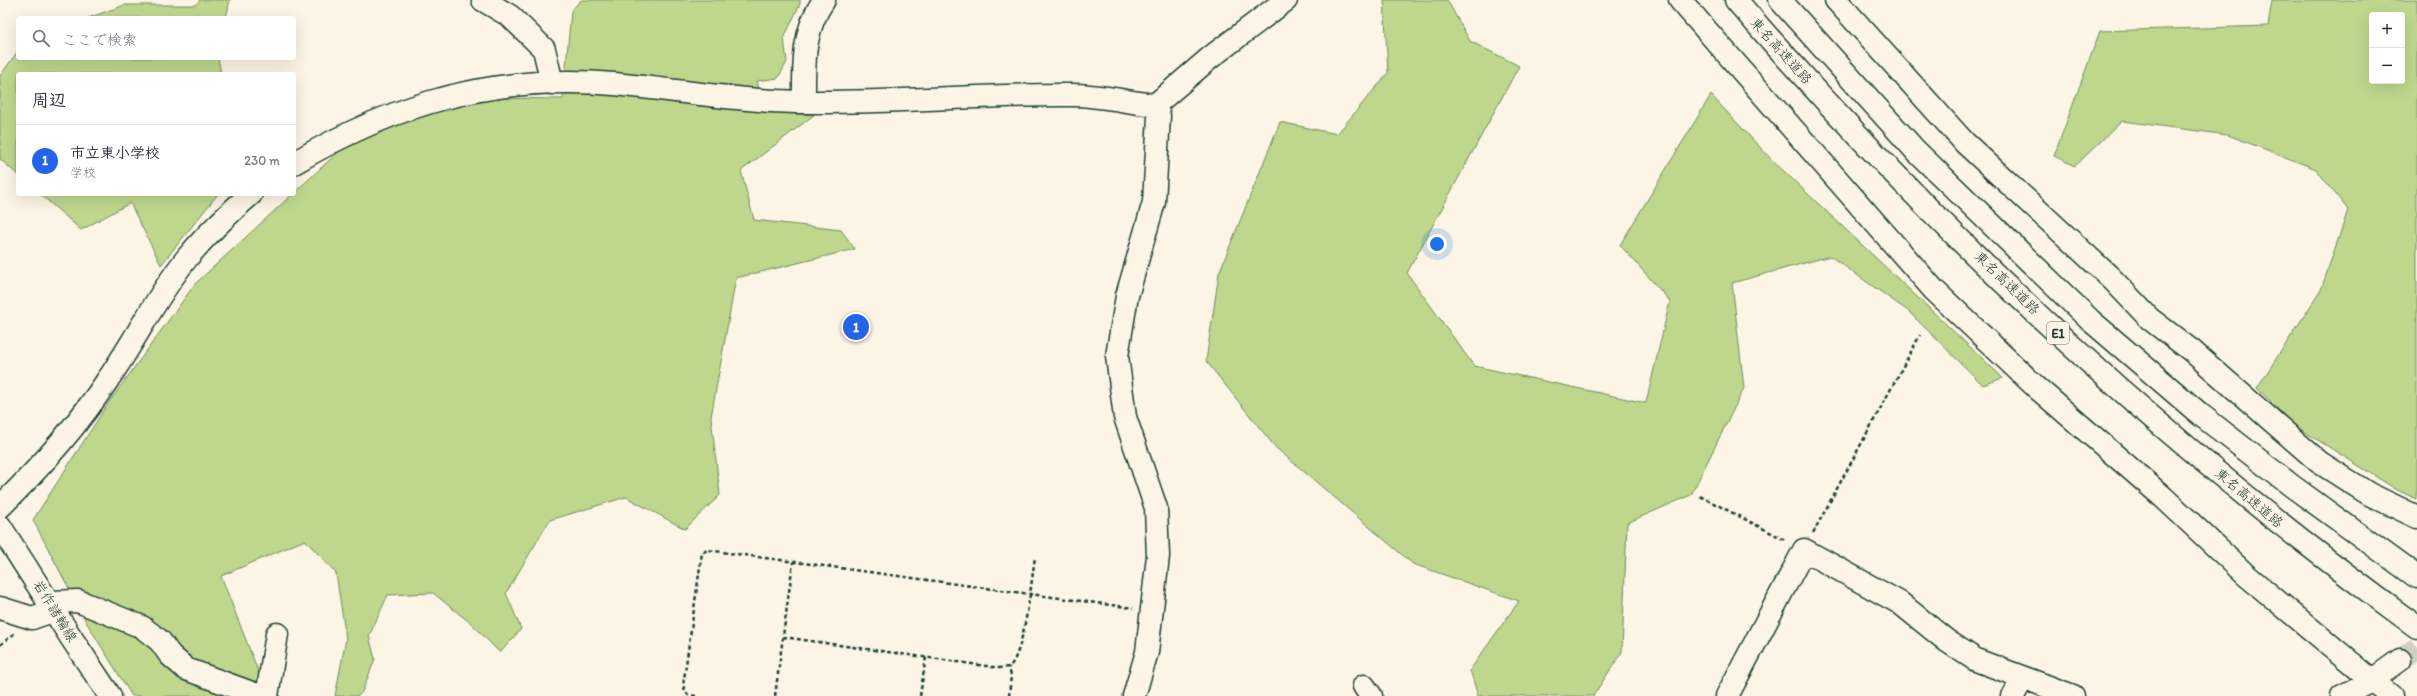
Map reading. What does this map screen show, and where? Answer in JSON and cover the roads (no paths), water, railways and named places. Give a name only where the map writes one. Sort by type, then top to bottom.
[{"type":"main road","points":[[483,0],[510,16],[544,49],[552,83]]},
{"type":"main road","points":[[804,102],[804,57],[807,40],[813,21],[824,0]]},
{"type":"main road","points":[[296,162],[319,148],[380,119],[419,104],[490,87],[552,83],[613,84],[703,94],[804,102],[1074,94],[1155,105],[1211,57],[1286,0]]},
{"type":"main road","points":[[1680,0],[1934,290],[2025,377],[2163,496],[2246,574],[2371,681],[2391,696]]},
{"type":"main road","name":"東名高速道路","points":[[1736,0],[1904,184],[2067,342],[2268,515],[2417,627]]},
{"type":"main road","name":"E1","points":[[1780,0],[1916,151],[2090,320],[2201,415],[2292,486],[2417,577]]},
{"type":"main road","points":[[1836,0],[1965,143],[2111,278],[2150,319],[2192,351],[2319,462],[2369,494],[2417,517]]},
{"type":"main road","points":[[1134,696],[1147,652],[1153,610],[1158,556],[1156,508],[1125,417],[1117,356],[1127,296],[1154,202],[1159,116],[1155,105]]},
{"type":"main road","points":[[0,507],[29,479],[73,428],[110,378],[155,304],[186,259],[222,220],[249,196]]},
{"type":"main road","name":"岩作諸輪線","points":[[0,526],[110,696]]},
{"type":"main road","points":[[2377,549],[2417,571]]},
{"type":"main road","points":[[1727,696],[1804,550],[1900,603],[1947,641],[2018,687],[2073,696]]},
{"type":"main road","points":[[0,608],[32,618],[52,606],[78,601],[142,627],[160,642],[170,655],[186,668],[260,696]]},
{"type":"main road","points":[[267,696],[277,634]]},
{"type":"main road","points":[[2342,696],[2371,681],[2400,660]]},
{"type":"tunnel","points":[[2400,660],[2417,648]]},
{"type":"place","name":"市立東小学校","points":[[856,327]]}]
